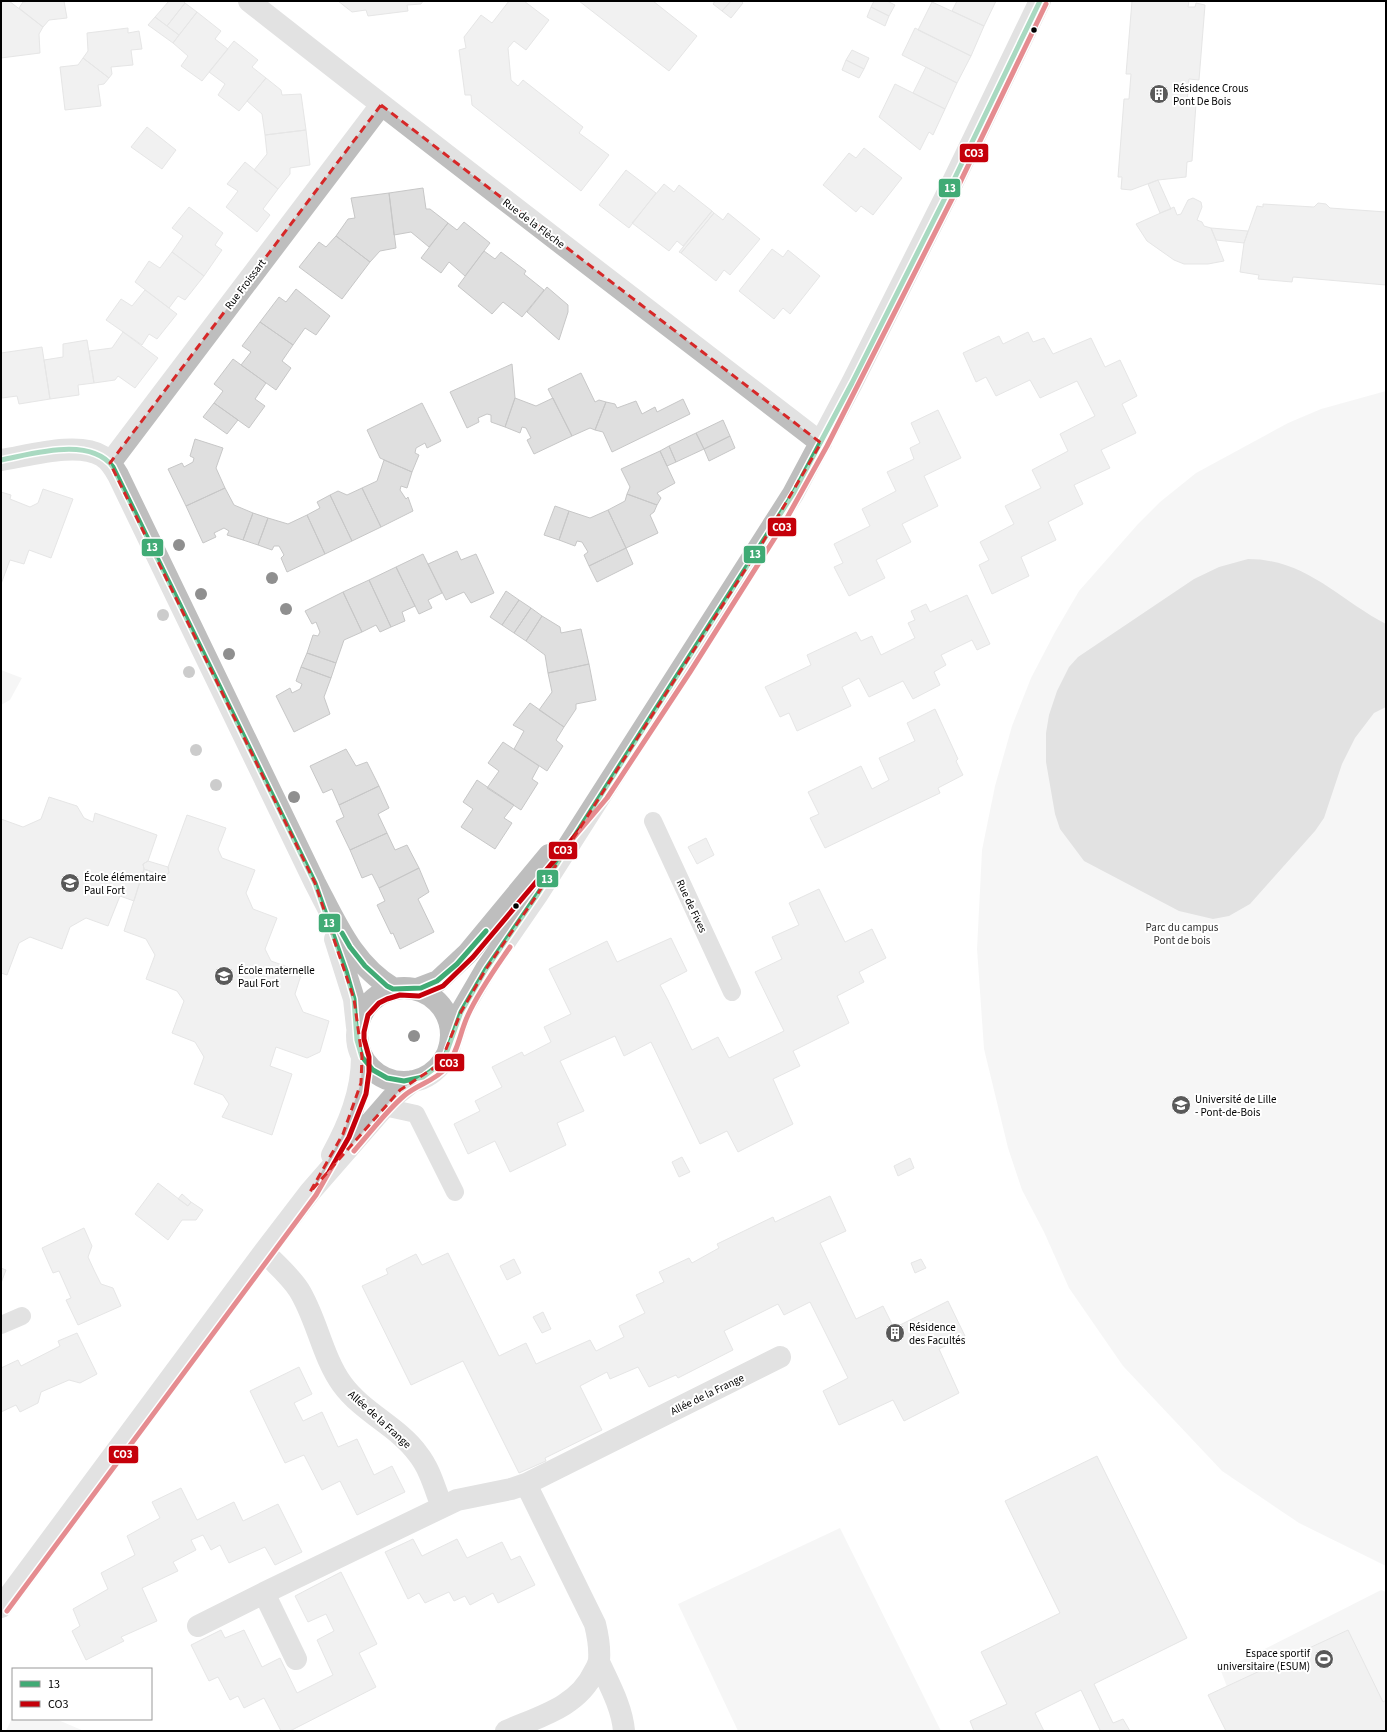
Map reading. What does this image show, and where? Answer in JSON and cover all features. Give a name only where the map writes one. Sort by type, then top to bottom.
[{"type":"street","name":"Rue de la Flèche","points":[[249,1],[381,105],[821,443]]},
{"type":"street","points":[[1,1607],[310,1192],[400,1090],[432,1071],[446,1054],[461,1012],[486,969],[538,895],[601,794],[770,532],[821,443],[948,192],[1040,1]]},
{"type":"street","name":"Rue Froissart","points":[[110,463],[381,105]]},
{"type":"street","points":[[1,460],[57,451],[83,450],[104,456],[110,463],[118,474],[315,883],[348,945],[358,960],[370,972],[394,989]]},
{"type":"street","points":[[417,989],[438,981],[468,953],[601,794]]},
{"type":"street","points":[[310,1192],[334,1152],[351,1116],[361,1083],[362,1057],[357,1032],[355,1007],[346,971],[315,883]]},
{"type":"street","points":[[357,1032],[362,1012],[376,997],[394,989],[417,989],[428,994],[444,1010],[448,1021],[450,1044]]},
{"type":"street","points":[[362,1057],[373,1070],[387,1078],[396,1081],[413,1081]]},
{"type":"street","name":"Allée de la Frange","points":[[264,1252],[289,1276],[300,1291],[333,1369],[342,1384],[365,1409],[405,1440],[418,1453],[426,1466],[442,1507]]},
{"type":"street","name":"Allée de la Frange","points":[[198,1626],[457,1500],[511,1489],[526,1484],[780,1357]]},
{"type":"street","points":[[526,1484],[595,1624],[599,1640],[599,1662],[618,1705],[623,1720],[624,1731]]},
{"type":"street","points":[[264,1593],[296,1660]]},
{"type":"street","points":[[506,1731],[566,1705],[580,1694],[590,1681],[599,1662]]},
{"type":"lane","name":"Rue de Fives","points":[[653,821],[732,992]]},
{"type":"lane","points":[[384,1107],[416,1114],[455,1192]]},
{"type":"lane","points":[[1,1325],[22,1316]]},
{"type":"highlighted area","points":[[381,105],[821,443],[763,542],[537,895],[486,969],[461,1012],[440,1064],[400,1090],[310,1192],[343,1134],[361,1083],[362,1057],[354,999],[315,883],[110,463]]},
{"type":"green space","name":"Parc du campus Pont de bois","points":[[1386,391],[1386,1566],[1299,1523],[1222,1471],[1123,1366],[1069,1288],[1044,1232],[1022,1190],[1008,1148],[984,1049],[977,949],[982,850],[995,786],[1012,726],[1031,678],[1055,632],[1079,591],[1138,524],[1160,502],[1196,473],[1288,423],[1321,409]]},
{"type":"green space","points":[[1,670],[22,678],[10,700],[1,705]]},
{"type":"green space","points":[[840,1528],[941,1731],[738,1731],[678,1604]]},
{"type":"green space","points":[[1381,1590],[1386,1592],[1386,1700],[1383,1702],[1227,1687],[1221,1671]]},
{"type":"green space","points":[[12,1718],[12,1720],[58,1720],[84,1731],[6,1731]]},
{"type":"shaded area","points":[[1248,559],[1269,561],[1304,573],[1321,582],[1386,624],[1386,707],[1374,713],[1355,738],[1342,764],[1324,818],[1315,831],[1250,904],[1229,916],[1213,919],[1179,911],[1084,861],[1060,829],[1055,814],[1046,762],[1046,733],[1049,715],[1057,691],[1069,667],[1078,657],[1194,579],[1219,567]]},
{"type":"building","points":[[3,1],[9,1],[43,27],[39,34],[40,53],[1,58],[1,4]]},
{"type":"building","points":[[64,1],[67,18],[49,20],[43,27],[19,8],[23,2]]},
{"type":"building","points":[[169,1],[183,1],[185,3],[167,26],[155,17]]},
{"type":"building","points":[[338,1],[423,1],[421,4],[407,5],[408,11],[368,16],[366,10],[352,12]]},
{"type":"building","points":[[509,1],[524,1],[549,20],[526,50],[514,41],[508,48],[511,80],[518,86],[523,80],[583,127],[579,133],[609,155],[581,191],[472,105],[471,95],[465,95],[459,50],[466,48],[464,37],[481,15],[492,23]]},
{"type":"building","points":[[579,1],[653,1],[697,36],[669,71]]},
{"type":"building","points":[[715,1],[731,1],[722,11],[713,4]]},
{"type":"building","points":[[731,1],[741,1],[743,3],[731,18],[722,11]]},
{"type":"building","points":[[874,1],[887,1],[895,5],[889,16],[871,7]]},
{"type":"building","points":[[957,1],[996,1],[984,26],[952,11]]},
{"type":"building","name":"Résidence Crous Pont De Bois","points":[[1132,1],[1189,1],[1188,7],[1195,7],[1196,3],[1205,5],[1199,80],[1189,79],[1187,103],[1196,104],[1192,161],[1187,162],[1186,177],[1158,180],[1131,190],[1121,189],[1122,177],[1118,177],[1124,99],[1129,99],[1131,74],[1126,74]]},
{"type":"building","points":[[932,2],[984,26],[971,56],[918,30]]},
{"type":"building","points":[[185,3],[197,12],[179,35],[167,26]]},
{"type":"building","points":[[871,7],[889,16],[885,26],[867,17]]},
{"type":"building","points":[[197,12],[221,31],[215,39],[228,49],[202,81],[181,66],[188,56],[173,43]]},
{"type":"building","points":[[155,17],[179,35],[173,43],[148,25]]},
{"type":"building","points":[[128,28],[128,33],[139,31],[142,49],[131,50],[133,65],[111,67],[112,74],[109,78],[83,58],[88,51],[87,33]]},
{"type":"building","points":[[915,28],[971,56],[957,83],[902,55]]},
{"type":"building","points":[[234,41],[258,60],[252,67],[266,78],[239,111],[218,95],[225,84],[209,72]]},
{"type":"building","points":[[852,50],[869,58],[864,69],[846,60]]},
{"type":"building","points":[[83,58],[109,78],[104,84],[98,85],[101,106],[65,110],[60,67],[78,65]]},
{"type":"building","points":[[846,60],[864,69],[859,78],[842,70]]},
{"type":"building","points":[[926,67],[957,83],[945,109],[913,93]]},
{"type":"building","points":[[266,78],[281,90],[282,95],[301,94],[306,130],[265,135],[262,114],[247,101]]},
{"type":"building","points":[[895,84],[945,109],[933,135],[929,132],[920,150],[879,117]]},
{"type":"building","points":[[147,127],[176,150],[162,169],[131,147]]},
{"type":"building","points":[[306,130],[310,165],[290,168],[290,174],[278,189],[254,170],[267,154],[265,135]]},
{"type":"building","points":[[864,148],[902,178],[873,215],[861,206],[856,212],[823,185],[849,153],[856,158]]},
{"type":"building","points":[[245,162],[278,189],[263,209],[270,215],[257,232],[226,207],[238,191],[227,184]]},
{"type":"building","points":[[626,170],[656,193],[629,228],[599,205]]},
{"type":"building","points":[[1158,180],[1171,209],[1160,213],[1148,184]]},
{"type":"building","points":[[664,184],[674,192],[679,185],[712,211],[683,246],[677,241],[669,251],[632,223]]},
{"type":"building","points":[[423,188],[426,209],[430,209],[448,223],[429,247],[411,232],[394,235],[389,193]]},
{"type":"building","points":[[389,193],[396,248],[380,251],[370,262],[336,236],[348,219],[355,218],[351,198]]},
{"type":"building","points":[[1193,198],[1201,202],[1202,207],[1197,220],[1202,222],[1204,226],[1211,228],[1224,261],[1208,264],[1184,264],[1174,260],[1147,241],[1136,224],[1174,207],[1177,215],[1181,214],[1188,200]]},
{"type":"building","points":[[1318,203],[1326,204],[1330,208],[1386,212],[1386,285],[1293,277],[1292,282],[1258,279],[1259,275],[1240,272],[1244,243],[1257,206],[1263,207],[1263,204],[1314,207]]},
{"type":"building","points":[[189,207],[223,233],[215,245],[222,250],[204,276],[172,252],[183,236],[172,228]]},
{"type":"building","points":[[712,211],[714,213],[681,253],[679,252]]},
{"type":"building","points":[[714,213],[723,220],[728,213],[760,239],[730,275],[724,270],[716,281],[681,253]]},
{"type":"building","points":[[464,222],[490,243],[465,276],[449,262],[441,273],[421,258],[448,223],[457,230]]},
{"type":"building","points":[[1211,228],[1248,231],[1244,243],[1216,240]]},
{"type":"building","points":[[336,236],[370,262],[342,299],[299,267],[319,242],[326,247]]},
{"type":"building","points":[[772,249],[783,257],[788,250],[820,276],[790,314],[783,308],[774,319],[739,291]]},
{"type":"building","points":[[484,251],[495,259],[501,252],[526,271],[524,274],[544,290],[522,317],[503,302],[492,314],[458,286]]},
{"type":"building","points":[[172,252],[204,276],[185,300],[178,296],[169,308],[135,282],[149,261],[160,268]]},
{"type":"building","points":[[547,287],[568,305],[568,312],[559,340],[527,312]]},
{"type":"building","points":[[296,289],[330,316],[316,335],[305,328],[293,345],[260,322],[279,297],[286,302]]},
{"type":"building","points":[[145,290],[177,314],[157,339],[149,334],[142,345],[106,320],[121,299],[132,306]]},
{"type":"building","points":[[260,322],[293,345],[282,361],[291,368],[276,390],[241,365],[251,352],[242,346]]},
{"type":"building","points":[[123,332],[158,358],[135,388],[118,376],[115,380],[94,383],[89,351],[112,348]]},
{"type":"building","points":[[1028,332],[1033,342],[1044,338],[1053,354],[1091,338],[1105,367],[1120,360],[1137,396],[1122,404],[1136,433],[1101,450],[1110,468],[1074,485],[1083,504],[1048,522],[1056,540],[1021,557],[1029,576],[992,594],[979,565],[989,560],[980,542],[1014,524],[1005,506],[1041,488],[1032,470],[1068,451],[1060,434],[1095,416],[1077,381],[1040,398],[1030,380],[996,396],[986,377],[976,382],[963,353],[999,336],[1003,344]]},
{"type":"building","points":[[87,340],[94,383],[78,385],[79,395],[50,399],[44,360],[63,357],[63,344]]},
{"type":"building","points":[[42,347],[50,399],[19,404],[17,396],[2,398],[1,353]]},
{"type":"building","points":[[233,359],[266,383],[255,399],[265,406],[249,428],[214,403],[223,391],[214,384]]},
{"type":"building","points":[[512,364],[515,398],[505,427],[491,422],[491,415],[487,414],[478,418],[479,422],[467,428],[450,392]]},
{"type":"building","points":[[581,373],[595,402],[599,400],[606,402],[595,430],[590,428],[572,436],[548,389]]},
{"type":"building","points":[[515,398],[536,406],[553,398],[572,436],[534,454],[527,440],[531,438],[526,428],[522,427],[520,433],[505,427]]},
{"type":"building","points":[[683,399],[690,414],[612,452],[603,432],[595,430],[606,402],[615,404],[617,408],[636,401],[642,414],[655,407],[657,412]]},
{"type":"building","points":[[214,403],[238,420],[227,434],[203,417]]},
{"type":"building","points":[[422,403],[441,441],[427,448],[425,443],[416,448],[415,453],[419,455],[412,472],[380,458],[367,430]]},
{"type":"building","points":[[938,410],[961,458],[924,476],[938,506],[902,524],[911,542],[876,560],[885,578],[849,596],[834,567],[843,563],[834,544],[870,526],[862,509],[896,491],[887,472],[914,459],[910,448],[920,443],[911,423]]},
{"type":"building","points":[[723,420],[730,436],[704,449],[696,433]]},
{"type":"building","points":[[696,433],[704,449],[676,462],[669,446]]},
{"type":"building","points":[[730,436],[735,448],[709,461],[704,449]]},
{"type":"building","points":[[195,439],[223,448],[216,468],[225,488],[186,506],[168,469],[182,463],[184,467],[193,462],[194,458],[190,456]]},
{"type":"building","points":[[669,446],[676,462],[667,466],[660,451]]},
{"type":"building","points":[[660,451],[675,483],[657,493],[661,498],[657,505],[627,494],[630,487],[621,469]]},
{"type":"building","points":[[384,460],[412,472],[407,488],[401,486],[400,490],[406,499],[408,497],[413,511],[381,527],[362,488],[377,481]]},
{"type":"building","points":[[225,488],[234,505],[253,513],[243,540],[227,535],[229,531],[224,528],[214,533],[216,537],[203,543],[186,506]]},
{"type":"building","points":[[362,488],[381,527],[352,541],[330,495],[338,491],[347,495]]},
{"type":"building","points":[[43,489],[73,499],[51,558],[29,550],[24,564],[10,560],[1,584],[1,492],[11,495],[10,499],[30,507],[38,503]]},
{"type":"building","points":[[627,494],[657,505],[654,512],[650,515],[658,533],[626,548],[608,510],[625,501]]},
{"type":"building","points":[[330,495],[352,541],[325,554],[307,515],[320,508],[317,502]]},
{"type":"building","points":[[555,506],[569,511],[559,540],[544,535]]},
{"type":"building","points":[[608,510],[626,548],[589,566],[584,555],[588,552],[582,542],[577,541],[575,546],[559,540],[569,511],[590,518]]},
{"type":"building","points":[[253,513],[268,518],[258,545],[243,540]]},
{"type":"building","points":[[307,515],[325,554],[287,572],[281,558],[284,555],[279,546],[274,546],[272,550],[258,545],[268,518],[288,524]]},
{"type":"building","points":[[626,548],[633,564],[597,582],[589,566]]},
{"type":"building","points":[[457,551],[461,560],[476,554],[494,593],[471,603],[464,592],[446,600],[428,564]]},
{"type":"building","points":[[423,554],[442,593],[428,600],[432,608],[419,614],[396,567]]},
{"type":"building","points":[[396,567],[415,606],[402,612],[405,621],[391,627],[369,580]]},
{"type":"building","points":[[369,580],[391,627],[380,632],[376,625],[362,632],[343,592]]},
{"type":"building","points":[[506,591],[519,600],[502,625],[490,617]]},
{"type":"building","points":[[343,592],[362,632],[344,640],[336,663],[307,653],[313,635],[318,636],[320,632],[316,622],[312,624],[305,611]]},
{"type":"building","points":[[967,595],[990,644],[977,650],[972,640],[941,655],[946,665],[934,672],[940,685],[913,699],[903,681],[869,697],[859,678],[842,687],[851,706],[797,731],[789,713],[780,717],[765,687],[811,665],[807,655],[856,632],[861,641],[872,636],[881,655],[915,638],[908,623],[915,620],[911,611],[926,604],[930,612]]},
{"type":"building","points":[[519,600],[531,608],[514,633],[502,625]]},
{"type":"building","points":[[531,608],[542,616],[526,641],[514,633]]},
{"type":"building","points":[[542,616],[560,627],[561,633],[581,629],[589,664],[548,673],[545,655],[526,641]]},
{"type":"building","points":[[307,653],[336,663],[331,678],[301,667]]},
{"type":"building","points":[[589,664],[596,700],[576,704],[576,709],[564,727],[539,710],[552,692],[548,673]]},
{"type":"building","points":[[301,667],[331,678],[324,697],[330,714],[294,732],[276,696],[290,688],[292,693],[300,689],[302,684],[296,681]]},
{"type":"building","points":[[530,703],[564,727],[556,740],[563,746],[547,771],[514,749],[524,731],[513,725]]},
{"type":"building","points":[[935,709],[958,759],[956,761],[963,775],[938,788],[940,793],[825,848],[810,818],[819,814],[808,792],[861,766],[872,789],[889,780],[879,758],[915,741],[907,723]]},
{"type":"building","points":[[503,742],[539,766],[532,779],[538,783],[521,810],[487,788],[499,771],[488,763]]},
{"type":"building","points":[[346,749],[356,766],[367,762],[379,786],[339,805],[332,789],[323,793],[310,766]]},
{"type":"building","points":[[477,780],[514,805],[504,818],[512,823],[495,849],[461,827],[473,809],[463,802]]},
{"type":"building","points":[[379,786],[389,808],[378,814],[387,833],[350,850],[336,821],[344,817],[339,805]]},
{"type":"building","name":"École élémentaire Paul Fort","points":[[49,797],[77,806],[84,818],[93,822],[95,813],[157,835],[148,861],[143,864],[144,869],[134,901],[120,896],[108,926],[86,918],[70,927],[62,949],[30,937],[19,943],[7,975],[1,973],[1,819],[23,827],[41,819]]},
{"type":"building","name":"École maternelle Paul Fort","points":[[187,815],[226,828],[218,849],[222,858],[255,870],[246,893],[253,909],[277,918],[265,949],[271,961],[302,972],[295,994],[303,1012],[329,1021],[320,1052],[307,1058],[276,1047],[270,1066],[292,1074],[272,1135],[222,1117],[229,1104],[223,1095],[194,1084],[204,1057],[195,1042],[172,1033],[184,1001],[177,991],[146,979],[155,955],[146,939],[124,931],[144,869],[164,876],[169,873],[168,867]]},
{"type":"building","points":[[387,833],[395,850],[407,845],[419,868],[379,888],[372,874],[362,878],[350,850]]},
{"type":"building","points":[[706,838],[714,855],[697,864],[688,847]]},
{"type":"building","points":[[148,861],[168,867],[169,873],[164,876],[144,869],[143,864]]},
{"type":"building","points":[[419,868],[429,892],[418,899],[434,932],[400,949],[393,933],[391,934],[377,905],[385,901],[379,888]]},
{"type":"building","points":[[819,889],[845,942],[872,929],[886,958],[859,972],[864,982],[837,996],[849,1023],[793,1051],[800,1066],[773,1079],[793,1124],[738,1152],[727,1131],[700,1144],[651,1042],[624,1056],[615,1036],[560,1061],[584,1111],[557,1123],[566,1145],[510,1172],[495,1141],[468,1154],[454,1124],[480,1111],[475,1101],[502,1087],[492,1067],[522,1052],[524,1056],[551,1042],[544,1027],[571,1014],[549,969],[607,941],[617,962],[671,938],[687,971],[660,985],[692,1050],[718,1037],[729,1058],[784,1031],[755,972],[782,959],[772,937],[799,925],[789,903]]},
{"type":"building","points":[[682,1157],[690,1172],[679,1177],[672,1162]]},
{"type":"building","points":[[910,1158],[914,1168],[898,1176],[894,1166]]},
{"type":"building","points":[[158,1183],[188,1206],[191,1202],[203,1210],[196,1220],[182,1220],[168,1240],[135,1214]]},
{"type":"building","points":[[182,1194],[191,1202],[188,1206],[178,1199]]},
{"type":"building","name":"Résidence des Facultés","points":[[830,1196],[846,1231],[820,1243],[856,1319],[883,1306],[894,1328],[948,1301],[965,1336],[939,1349],[959,1393],[904,1421],[893,1400],[839,1425],[823,1391],[848,1378],[810,1302],[784,1315],[778,1304],[724,1331],[733,1350],[678,1378],[676,1375],[649,1387],[638,1367],[610,1379],[607,1372],[580,1386],[602,1430],[545,1458],[546,1461],[519,1473],[463,1361],[411,1385],[362,1286],[388,1274],[386,1269],[416,1254],[422,1265],[448,1253],[499,1356],[526,1343],[536,1364],[590,1340],[596,1351],[624,1337],[619,1326],[645,1313],[636,1295],[664,1282],[659,1272],[689,1258],[692,1263],[719,1248],[717,1244],[773,1217],[775,1222]]},
{"type":"building","points":[[84,1228],[92,1246],[88,1257],[94,1270],[101,1284],[113,1288],[121,1306],[78,1325],[66,1300],[71,1298],[59,1271],[53,1273],[42,1248]]},
{"type":"building","points":[[514,1259],[521,1273],[507,1280],[500,1266]]},
{"type":"building","points":[[921,1259],[926,1268],[915,1273],[911,1263]]},
{"type":"building","points":[[1,1268],[6,1270],[1,1283]]},
{"type":"building","points":[[543,1312],[551,1329],[542,1333],[533,1317]]},
{"type":"building","points":[[77,1333],[97,1374],[80,1383],[69,1380],[41,1392],[38,1403],[20,1412],[16,1405],[1,1412],[1,1368],[18,1360],[21,1366],[60,1346],[58,1341]]},
{"type":"building","points":[[299,1367],[312,1394],[294,1403],[303,1421],[322,1412],[338,1447],[357,1439],[374,1475],[392,1466],[405,1492],[357,1515],[340,1481],[322,1490],[304,1455],[285,1463],[250,1391]]},
{"type":"building","points":[[1097,1456],[1187,1638],[1094,1684],[1113,1723],[1123,1719],[1130,1731],[1098,1731],[1100,1730],[1081,1690],[1035,1713],[1044,1731],[974,1731],[970,1721],[1007,1704],[981,1652],[1060,1613],[1005,1501]]},
{"type":"building","points":[[181,1488],[197,1520],[234,1502],[243,1521],[278,1504],[302,1552],[275,1565],[265,1547],[229,1563],[220,1545],[211,1550],[203,1535],[191,1540],[196,1550],[173,1562],[178,1571],[142,1588],[157,1621],[121,1637],[124,1641],[86,1660],[72,1631],[80,1626],[73,1609],[108,1589],[101,1573],[135,1555],[127,1536],[160,1518],[152,1502]]},
{"type":"building","points":[[413,1539],[422,1556],[457,1539],[467,1558],[502,1542],[511,1560],[520,1556],[535,1585],[498,1603],[493,1593],[470,1605],[465,1596],[454,1601],[449,1592],[425,1603],[419,1593],[408,1599],[385,1552]]},
{"type":"building","points":[[341,1572],[377,1644],[359,1653],[376,1687],[290,1731],[281,1731],[264,1698],[244,1708],[238,1696],[230,1700],[218,1677],[209,1681],[191,1645],[221,1630],[225,1638],[244,1630],[262,1667],[280,1658],[297,1693],[333,1675],[317,1640],[334,1631],[326,1614],[308,1622],[295,1596]]},
{"type":"building","name":"Espace sportif universitaire (ESUM)","points":[[1348,1630],[1383,1702],[1386,1700],[1386,1731],[1226,1731],[1208,1695]]},
{"type":"transit line","name":"13","points":[[1,460],[44,451],[76,450],[90,452],[103,458],[113,467],[315,883],[346,971],[354,999],[357,1040],[362,1057],[373,1070],[387,1078],[404,1081],[423,1077],[440,1064],[446,1054],[461,1012],[486,969],[537,895],[793,494],[852,383],[948,192],[1040,1]]},
{"type":"transit line","name":"CO3","points":[[7,1611],[316,1195],[349,1137],[366,1094],[369,1072],[369,1057],[364,1039],[364,1032],[368,1015],[379,1003],[387,999],[400,995],[419,996],[443,986],[473,957],[607,798],[690,672],[783,525],[827,446],[954,195],[1046,4]]},
{"type":"transit line","name":"13","points":[[342,933],[350,947],[365,966],[387,986],[393,989],[421,988],[437,981],[457,964],[486,931]]},
{"type":"transit line","name":"CO3","points":[[354,1151],[398,1101],[410,1091],[437,1076],[446,1068],[456,1049],[472,1006],[510,947]]},
{"type":"place","name":"Résidence Crous Pont De Bois","points":[[1159,94]]},
{"type":"place","name":"École élémentaire Paul Fort","points":[[70,883]]},
{"type":"place","name":"École maternelle Paul Fort","points":[[224,976]]},
{"type":"place","name":"Université de Lille - Pont-de-Bois","points":[[1181,1105]]},
{"type":"place","name":"Résidence des Facultés","points":[[895,1333]]},
{"type":"place","name":"Espace sportif universitaire (ESUM)","points":[[1324,1659]]}]
